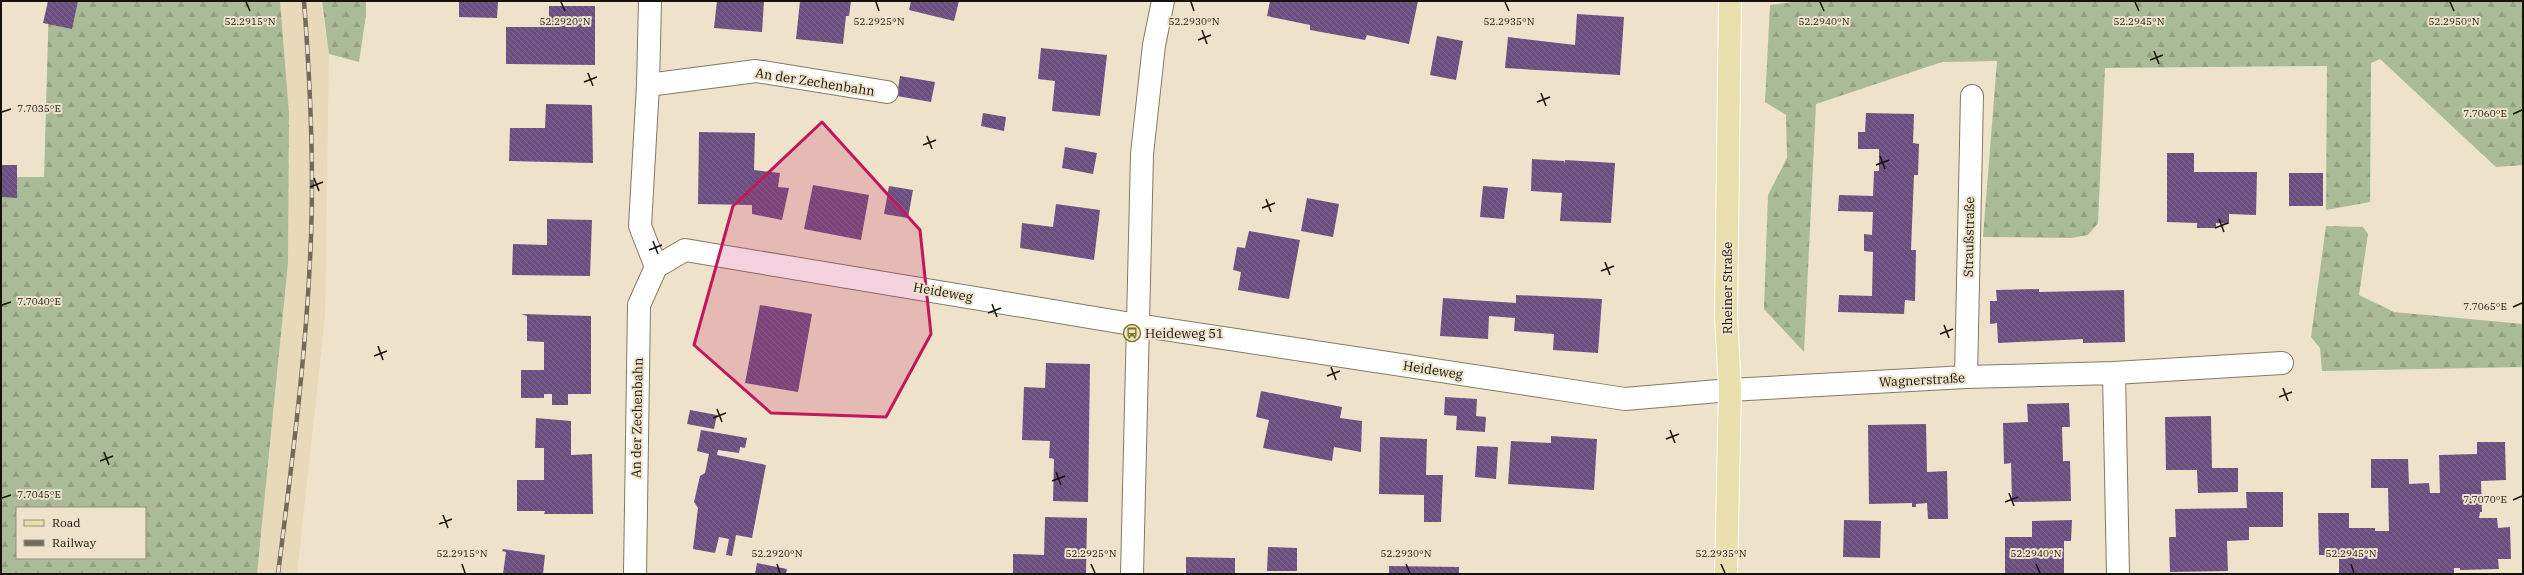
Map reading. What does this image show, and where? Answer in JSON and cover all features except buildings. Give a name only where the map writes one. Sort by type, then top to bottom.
[{"type":"main road","name":"Rheiner Straße","points":[[1726,574],[1730,390],[1726,316],[1730,1]]},
{"type":"street","points":[[650,1],[648,85],[640,226],[656,267]]},
{"type":"street","points":[[1132,574],[1142,154],[1154,45],[1163,1]]},
{"type":"street","name":"An der Zechenbahn","points":[[648,85],[756,71],[887,92]]},
{"type":"street","name":"Straußstraße","points":[[1966,377],[1972,96]]},
{"type":"street","name":"Heideweg","points":[[656,267],[685,250],[772,263],[1137,326],[1625,399],[1730,390]]},
{"type":"street","name":"An der Zechenbahn","points":[[635,574],[639,305],[656,267]]},
{"type":"street","name":"Wagnerstraße","points":[[1730,390],[1966,377],[2114,373],[2282,363]]},
{"type":"street","points":[[2114,373],[2118,574]]},
{"type":"highlighted area","points":[[822,122],[920,230],[931,334],[886,417],[771,413],[694,345],[733,206]]},
{"type":"shaded area","points":[[280,1],[321,1],[329,53],[325,317],[297,574],[257,574],[288,263],[289,113]]},
{"type":"green space","points":[[49,1],[280,1],[289,113],[288,263],[257,574],[1,574],[1,177],[44,177]]},
{"type":"green space","points":[[322,1],[366,1],[366,15],[359,62],[329,54]]},
{"type":"green space","points":[[1800,1],[2523,1],[2523,165],[2496,167],[2380,59],[2371,63],[2370,202],[2326,210],[2327,66],[2105,68],[2098,223],[2088,235],[2071,238],[1983,237],[1997,61],[1942,62],[1816,104],[1804,352],[1764,309],[1768,195],[1787,158],[1786,115],[1765,102],[1770,5]]},
{"type":"green space","points":[[2326,226],[2363,227],[2368,234],[2359,295],[2394,312],[2523,324],[2523,367],[2322,371],[2320,348],[2311,337]]},
{"type":"railway","points":[[278,574],[294,448],[306,322],[311,237],[311,119],[304,1]]},
{"type":"place","name":"Heideweg 51","points":[[1132,333]]}]
